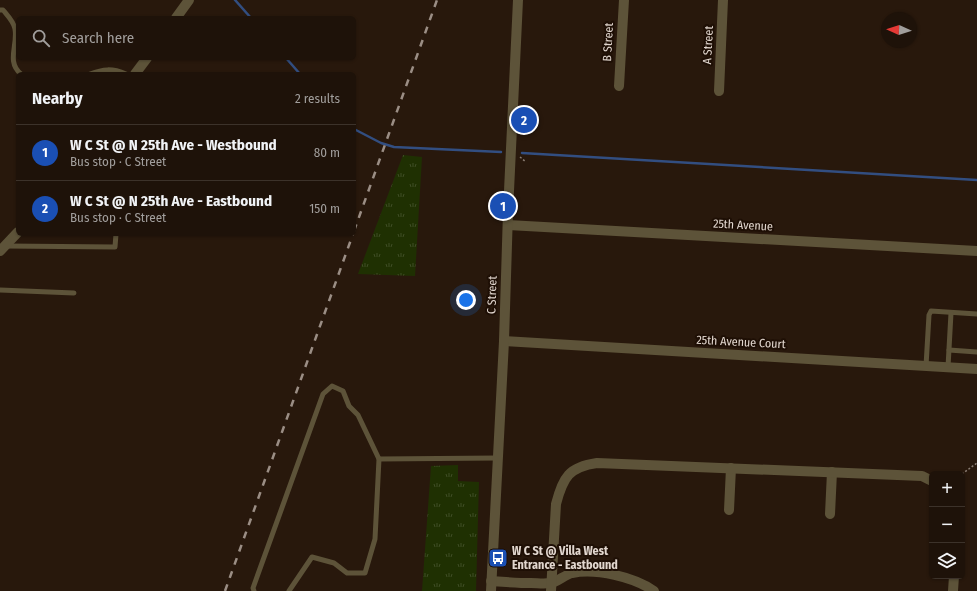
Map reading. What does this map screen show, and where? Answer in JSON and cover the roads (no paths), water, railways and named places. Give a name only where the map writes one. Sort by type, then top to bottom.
[{"type":"street","points":[[177,16],[189,0]]},
{"type":"street","name":"C Street","points":[[491,586],[504,341],[518,0]]},
{"type":"street","name":"B Street","points":[[619,86],[624,0]]},
{"type":"street","name":"A Street","points":[[719,91],[723,0]]},
{"type":"street","points":[[136,72],[146,60]]},
{"type":"street","name":"25th Avenue","points":[[508,225],[977,251]]},
{"type":"street","points":[[3,248],[16,234]]},
{"type":"street","name":"25th Avenue Court","points":[[504,341],[977,369]]},
{"type":"street","points":[[551,587],[556,504],[559,491],[565,479],[575,469],[586,464],[597,462],[922,476],[929,480]]},
{"type":"street","points":[[729,510],[731,468]]},
{"type":"street","points":[[830,514],[832,472]]},
{"type":"street","points":[[491,586],[551,587],[565,575],[586,571],[610,574],[637,582],[654,591]]},
{"type":"street","points":[[953,591],[954,579]]},
{"type":"lane","points":[[0,10],[4,10],[14,24],[16,30],[13,59],[14,66],[19,72]]},
{"type":"lane","points":[[95,72],[102,69],[118,70],[122,72]]},
{"type":"lane","points":[[3,248],[115,248],[116,236]]},
{"type":"lane","points":[[0,290],[74,293]]},
{"type":"lane","points":[[926,366],[929,315],[931,311],[977,314]]},
{"type":"lane","points":[[948,367],[950,313]]},
{"type":"lane","points":[[949,350],[977,352]]},
{"type":"lane","points":[[254,591],[253,588],[322,394],[332,386],[343,391],[349,406],[358,415],[379,459],[375,539],[365,573],[347,573],[334,563],[312,557],[289,591]]},
{"type":"lane","points":[[379,459],[497,458]]},
{"type":"waterway","points":[[235,0],[249,16]]},
{"type":"waterway","points":[[288,60],[298,72]]},
{"type":"waterway","points":[[356,130],[381,143],[394,147],[501,152]]},
{"type":"waterway","points":[[522,153],[977,180]]},
{"type":"railway","points":[[356,225],[437,0]]},
{"type":"railway","points":[[225,591],[352,236]]},
{"type":"place","name":"W C St @ N 25th Ave - Eastbound","points":[[524,120]]},
{"type":"place","name":"W C St @ N 25th Ave - Westbound","points":[[503,206]]},
{"type":"place","name":"W C St @ Villa West Entrance - Eastbound","points":[[498,558]]}]
